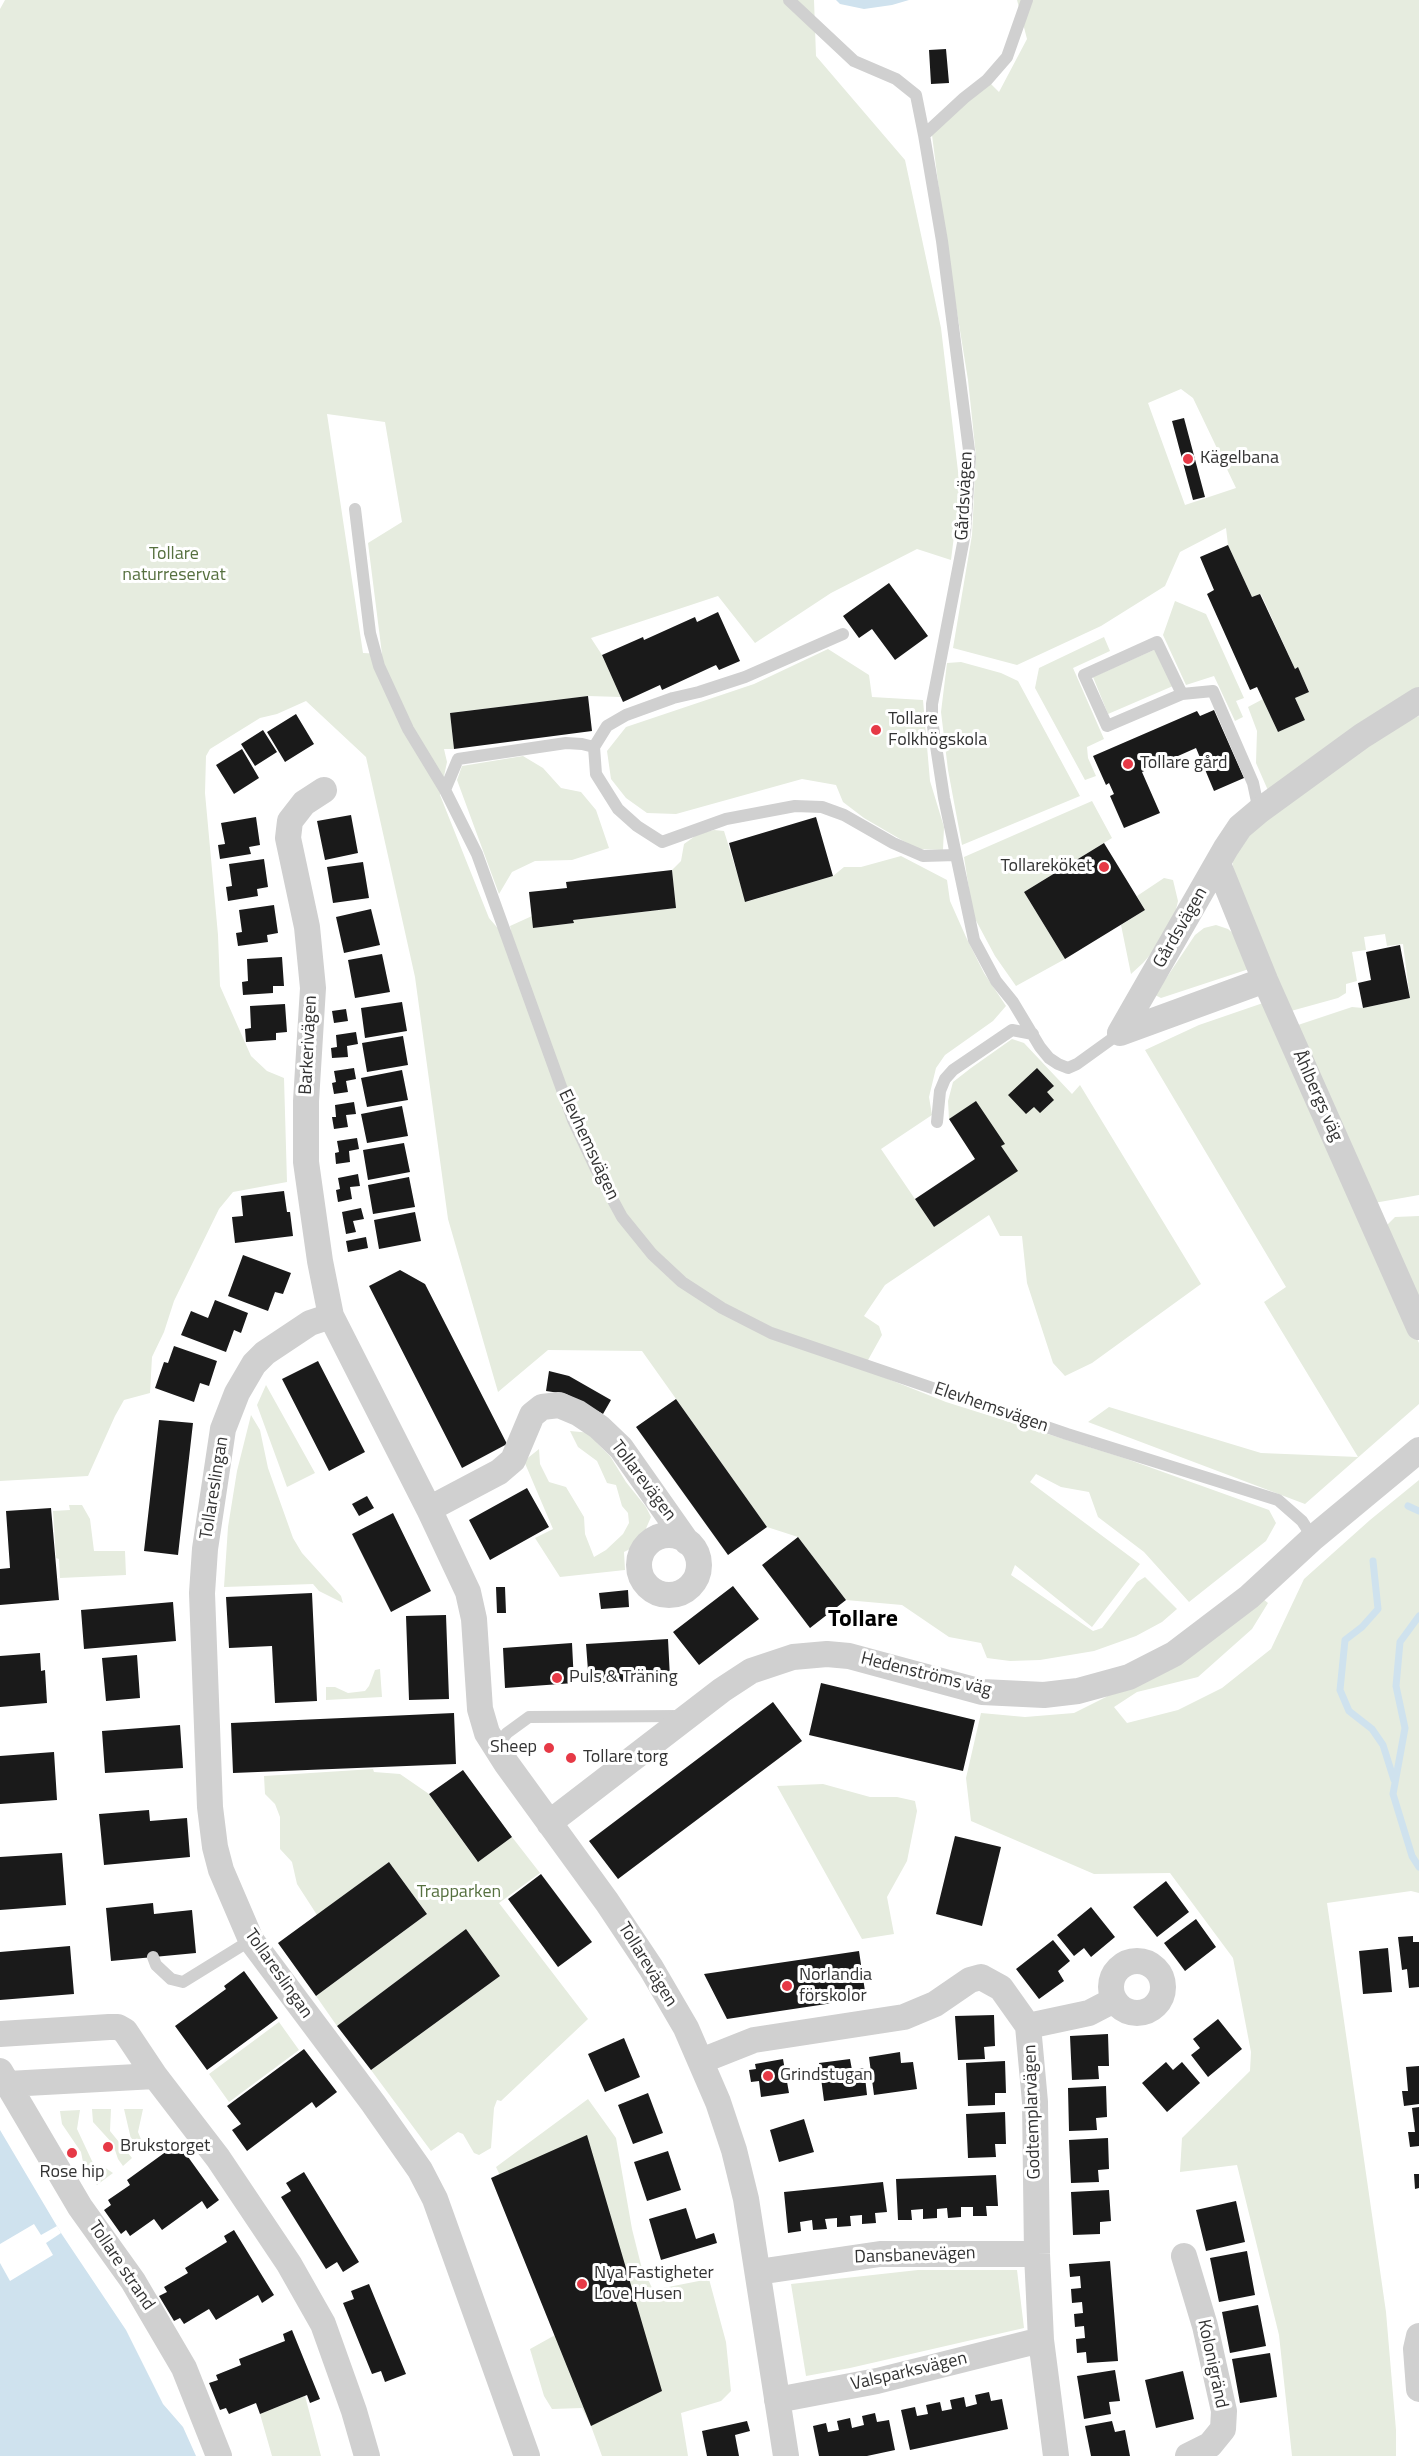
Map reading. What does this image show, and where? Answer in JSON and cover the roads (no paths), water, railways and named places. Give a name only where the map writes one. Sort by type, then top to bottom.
[{"type":"street","name":"Gårdsvägen","points":[[1120,1033],[1240,827],[1362,736],[1419,700]]},
{"type":"street","name":"Barkerivägen","points":[[324,790],[304,803],[290,821],[288,838],[307,927],[313,988],[306,1112],[306,1162],[320,1262],[331,1316]]},
{"type":"street","name":"Åhlbergs väg","points":[[1218,864],[1265,980],[1419,1327]]},
{"type":"street","name":"Gårdsvägen","points":[[1120,1033],[1265,980]]},
{"type":"street","name":"Tollarevägen","points":[[331,1316],[429,1509],[468,1592],[474,1619],[480,1709],[487,1733],[495,1748],[651,1968],[686,2028],[718,2102],[734,2150],[746,2199],[786,2456]]},
{"type":"street","name":"Tollareslingan","points":[[331,1316],[310,1323],[265,1353],[254,1364],[237,1393],[223,1429],[205,1549],[202,1593],[211,1815],[221,1870],[251,1940],[373,2103],[420,2170],[435,2199],[527,2456]]},
{"type":"street","name":"Tollarevägen","points":[[429,1509],[499,1472],[513,1460],[532,1415],[542,1407],[559,1405],[578,1413],[599,1427],[621,1448],[687,1542]]},
{"type":"street","name":"Hedenströms väg","points":[[549,1822],[686,1716],[751,1671],[793,1657],[849,1656],[982,1692],[1044,1695],[1078,1691],[1129,1677],[1174,1654],[1250,1597],[1313,1538],[1419,1450]]},
{"type":"street","name":"Godtemplarvägen","points":[[701,2061],[754,2040],[904,2017],[935,2004],[970,1980],[981,1977],[1001,1988],[1028,2026],[1035,2102],[1037,2254],[1041,2340],[1056,2456]]},
{"type":"street","points":[[1028,2026],[1089,2013],[1114,2000]]},
{"type":"street","points":[[0,2034],[118,2027],[125,2031],[155,2076],[218,2158],[300,2283],[323,2324],[354,2411],[367,2456]]},
{"type":"street","points":[[4,2078],[155,2076]]},
{"type":"street","name":"Tollare strand","points":[[4,2078],[80,2207],[133,2281],[184,2368],[219,2456]]},
{"type":"street","name":"Dansbanevägen","points":[[758,2272],[880,2254],[1037,2254]]},
{"type":"street","name":"Kolonigränd","points":[[1184,2256],[1205,2326],[1224,2411],[1223,2429],[1210,2445],[1188,2456]]},
{"type":"street","points":[[1419,2336],[1416,2349],[1419,2389]]},
{"type":"street","name":"Valsparksvägen","points":[[777,2400],[877,2381],[1041,2340]]},
{"type":"lane","name":"Gårdsvägen","points":[[789,0],[854,61],[896,79],[916,95],[924,135],[942,241],[970,458],[965,533],[932,704],[937,760],[974,940],[996,981],[1048,1058],[1068,1068],[1120,1033]]},
{"type":"lane","points":[[924,135],[987,80],[1007,57],[1027,0]]},
{"type":"lane","name":"Elevhemsvägen","points":[[355,509],[370,633],[379,666],[408,729],[445,790],[477,854],[573,1120],[622,1217],[652,1254],[682,1282],[722,1308],[771,1333],[1067,1434],[1278,1500],[1302,1521],[1313,1538]]},
{"type":"lane","points":[[843,634],[746,677],[673,698],[627,715],[607,726],[594,747],[596,774],[618,809],[637,826],[662,842],[726,819],[795,806],[822,807],[844,815],[893,843],[923,856],[956,855]]},
{"type":"lane","points":[[1182,694],[1157,642],[1084,675],[1107,726],[1182,694],[1213,691],[1253,783],[1259,811]]},
{"type":"lane","points":[[445,790],[458,759],[566,743],[594,747]]},
{"type":"lane","points":[[937,1122],[940,1091],[945,1079],[953,1070],[1012,1030],[1033,1034]]},
{"type":"lane","points":[[495,1748],[507,1733],[529,1717],[686,1716]]},
{"type":"lane","points":[[153,1957],[156,1965],[171,1979],[183,1982],[251,1940]]},
{"type":"water","points":[[836,0],[909,0],[864,9],[840,4]]},
{"type":"water","points":[[0,2130],[61,2233],[126,2330],[163,2404],[183,2427],[196,2456],[0,2456]]},
{"type":"waterway","points":[[1408,1506],[1419,1511]]},
{"type":"waterway","points":[[1373,1561],[1378,1609],[1362,1627],[1345,1640],[1340,1690],[1349,1711],[1372,1729],[1383,1745],[1394,1780]]},
{"type":"waterway","points":[[1419,1616],[1400,1642],[1396,1686],[1405,1728],[1393,1794],[1412,1856],[1419,1867]]},
{"type":"place","name":"Kägelbana","points":[[1188,459]]},
{"type":"place","name":"Tollare Folkhögskola","points":[[876,730]]},
{"type":"place","name":"Tollare gård","points":[[1128,764]]},
{"type":"place","name":"Tollareköket","points":[[1104,867]]},
{"type":"place","name":"Puls & Träning","points":[[557,1678]]},
{"type":"place","name":"Sheep","points":[[549,1748]]},
{"type":"place","name":"Tollare torg","points":[[571,1758]]},
{"type":"place","name":"Norlandia förskolor","points":[[787,1986]]},
{"type":"place","name":"Grindstugan","points":[[768,2076]]},
{"type":"place","name":"Brukstorget","points":[[108,2147]]},
{"type":"place","name":"Rose hip","points":[[72,2153]]},
{"type":"place","name":"Nya Fastigheter Love Husen","points":[[582,2284]]},
{"type":"district","name":"Tollare","points":[[863,1620]]},
{"type":"park label","name":"Tollare naturreservat","points":[[174,565]]},
{"type":"park label","name":"Trapparken","points":[[459,1893]]}]
